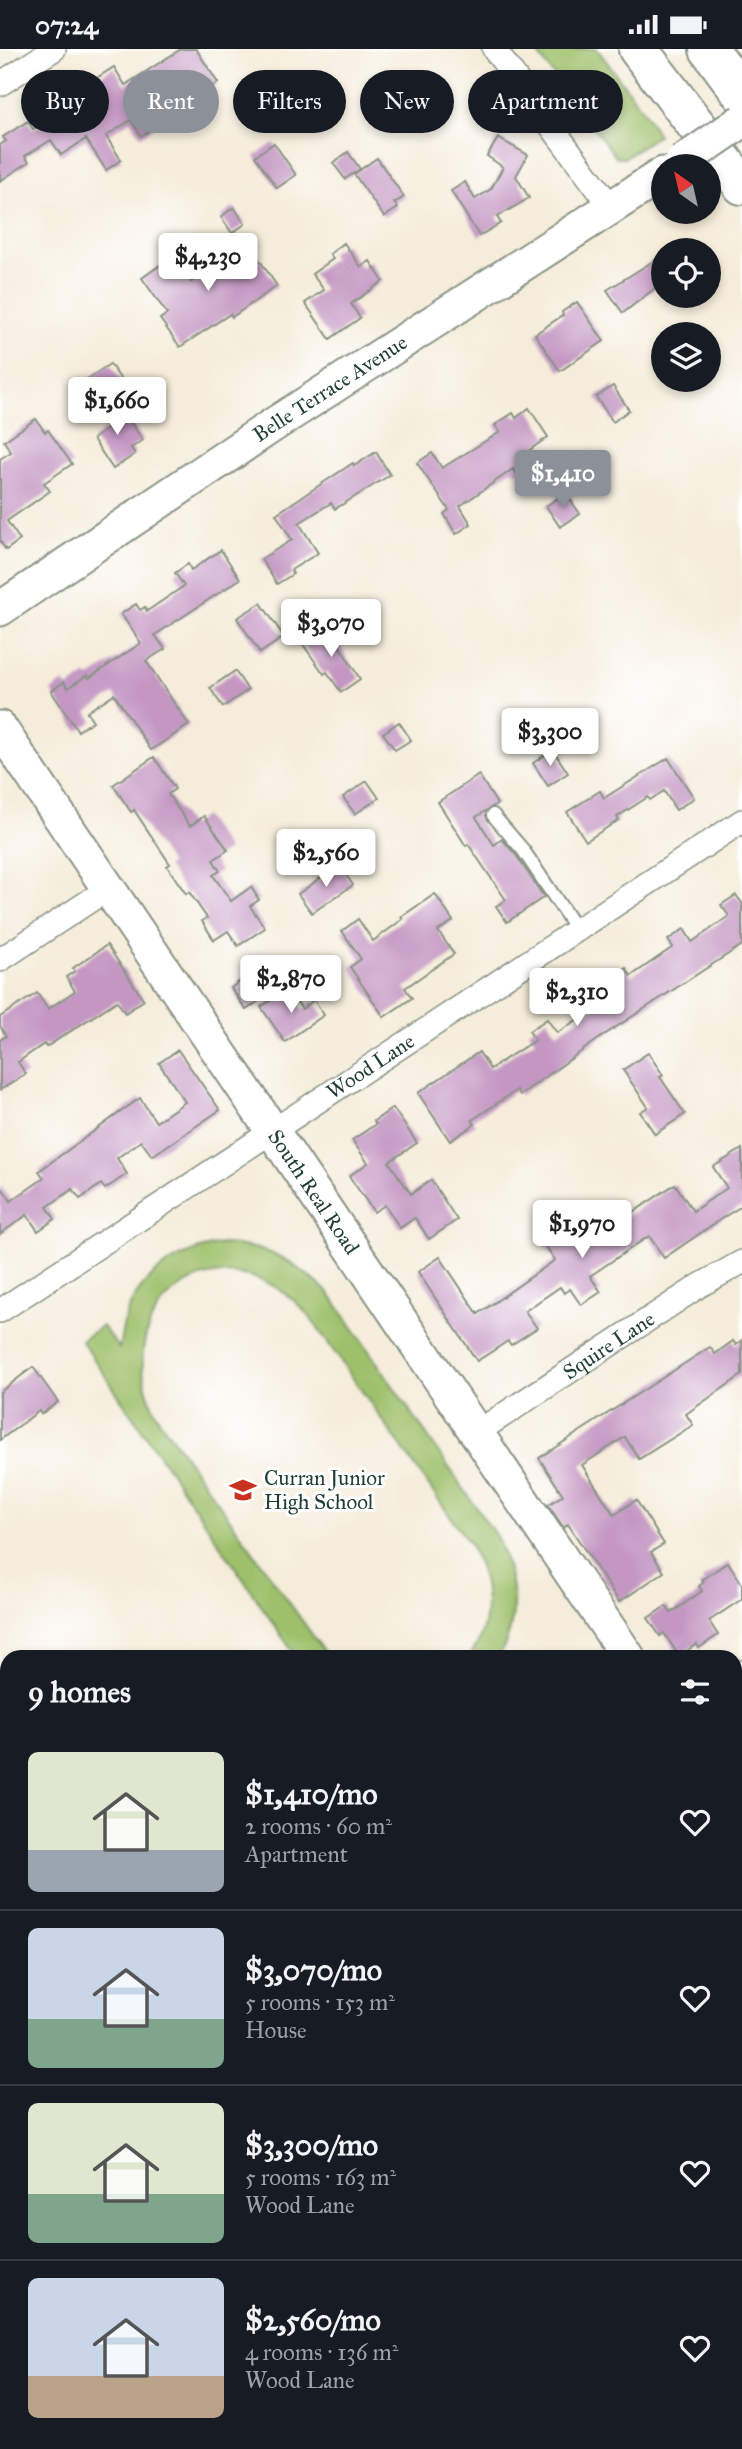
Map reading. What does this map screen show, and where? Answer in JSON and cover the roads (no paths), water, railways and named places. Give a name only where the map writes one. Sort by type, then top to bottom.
[{"type":"highway","points":[[638,49],[742,185]]},
{"type":"highway","points":[[709,49],[742,95]]},
{"type":"street","points":[[0,85],[54,49]]},
{"type":"street","points":[[494,49],[611,207]]},
{"type":"street","name":"Belle Terrace Avenue","points":[[692,154],[742,121]]},
{"type":"street","name":"Belle Terrace Avenue","points":[[0,609],[273,425],[651,181]]},
{"type":"street","name":"South Real Road","points":[[0,728],[623,1650]]},
{"type":"street","name":"Wood Lane","points":[[0,1311],[742,821]]},
{"type":"street","points":[[0,960],[109,888]]},
{"type":"street","name":"Squire Lane","points":[[477,1433],[699,1286],[742,1262]]},
{"type":"lane","points":[[493,815],[523,850],[576,929]]},
{"type":"place","name":"Curran Junior High School","points":[[243,1490]]}]
